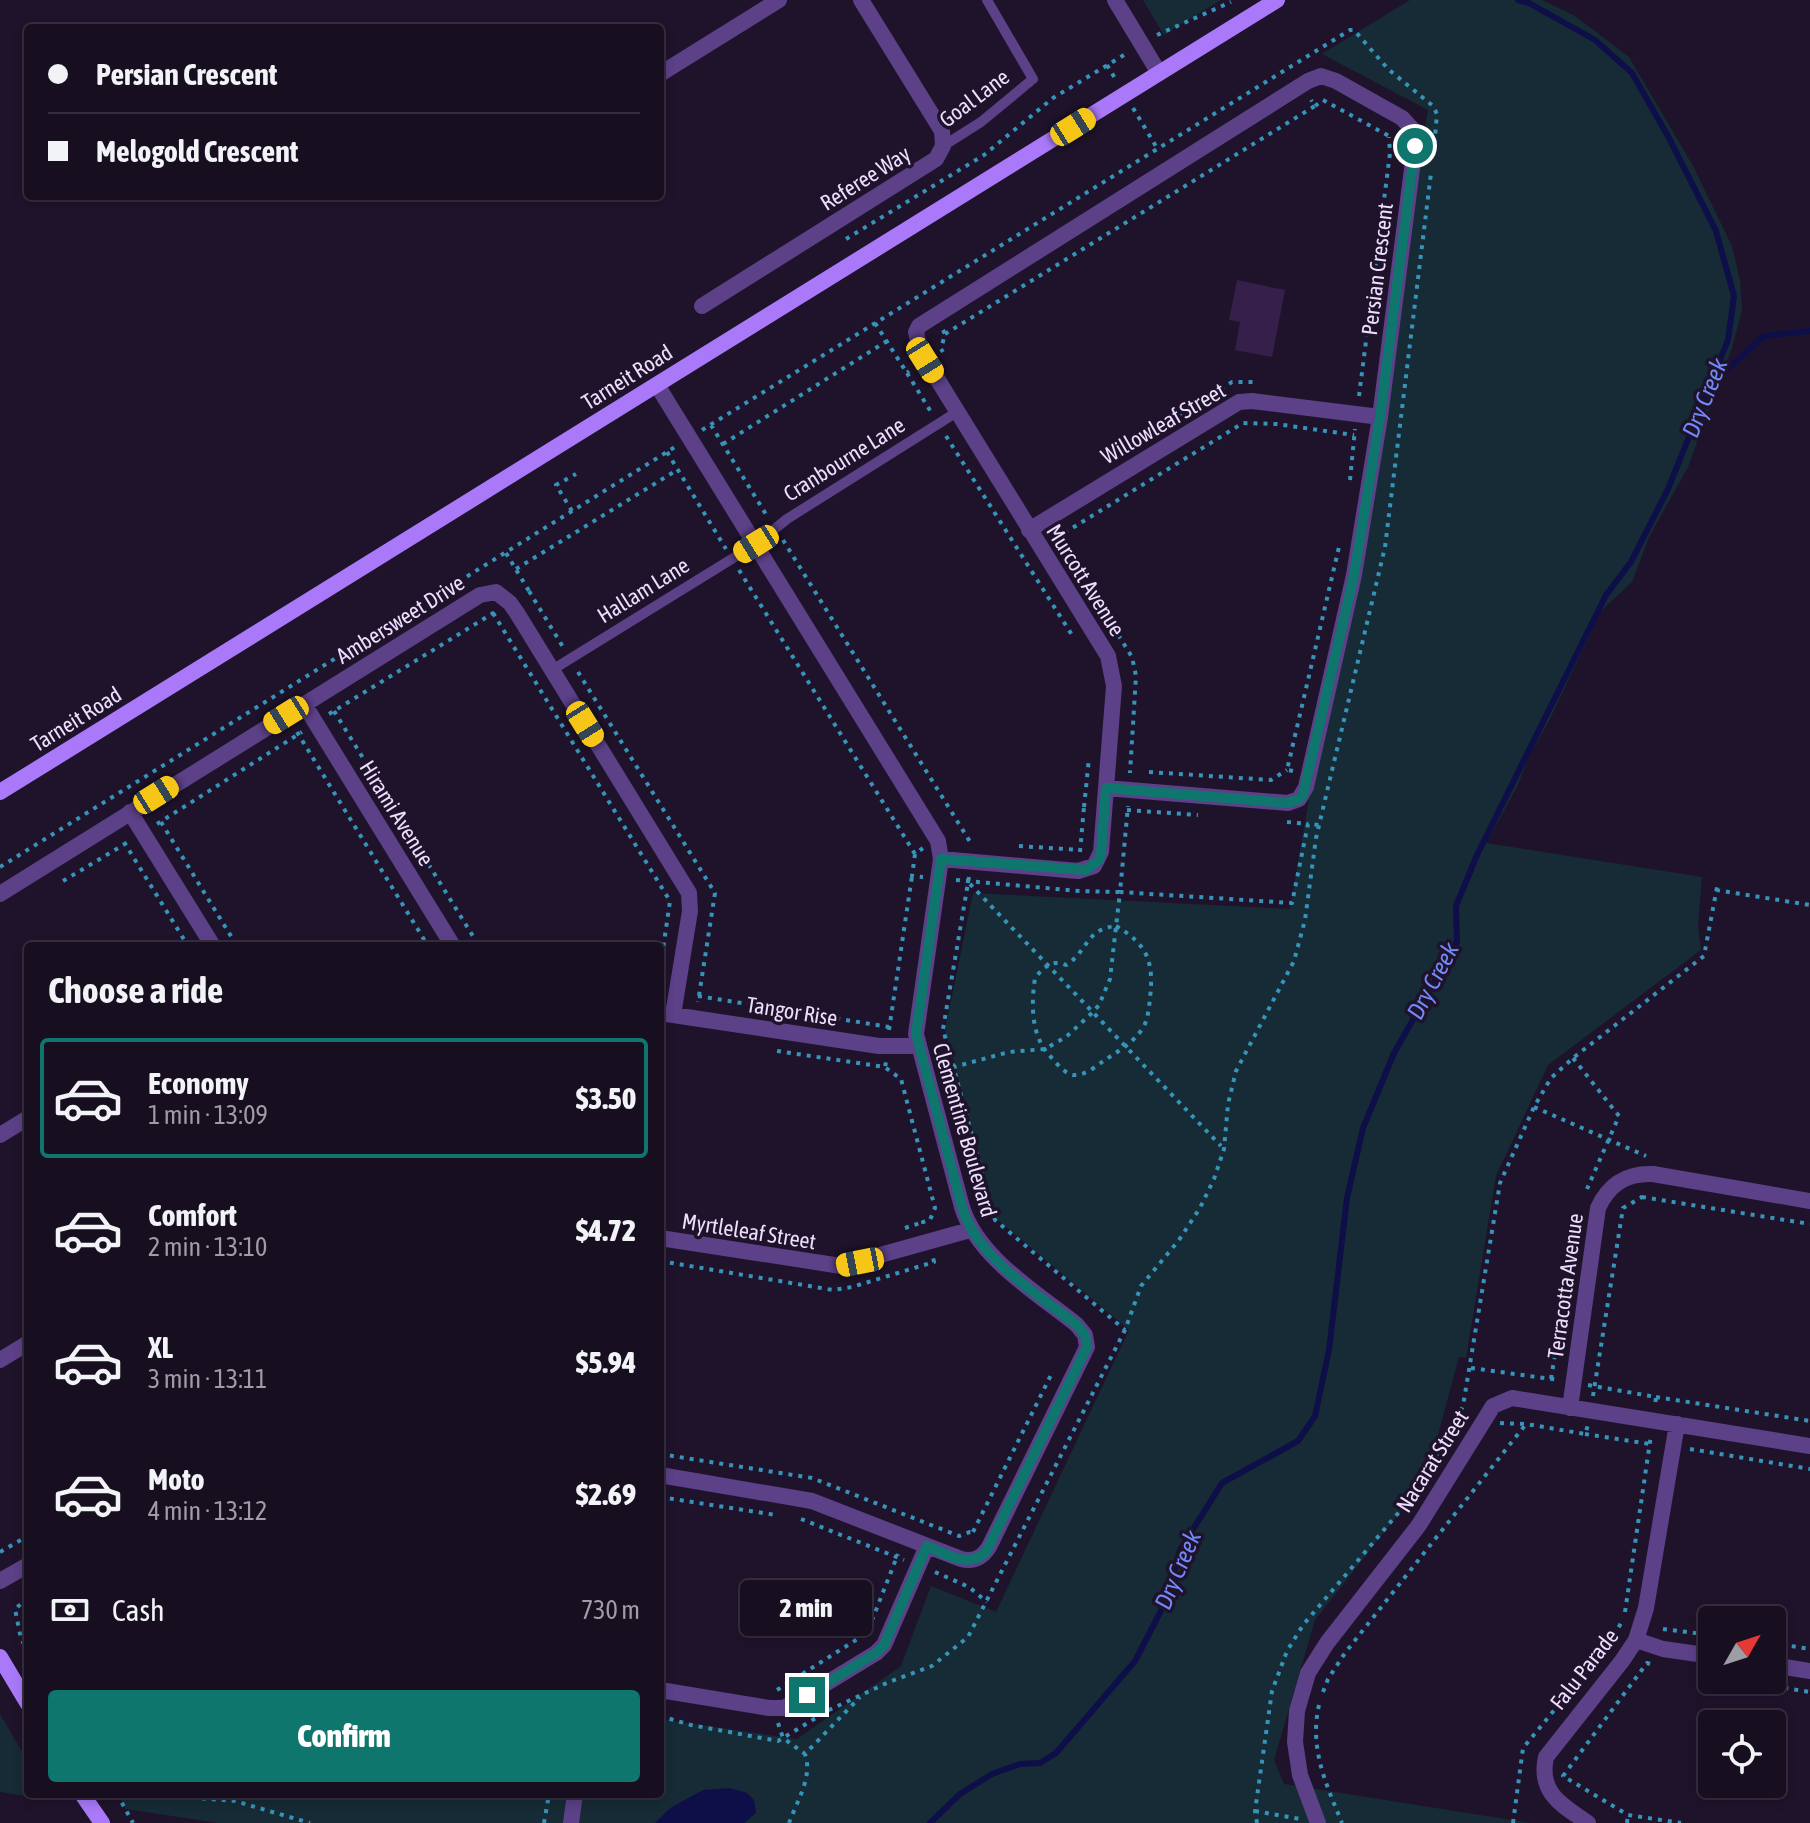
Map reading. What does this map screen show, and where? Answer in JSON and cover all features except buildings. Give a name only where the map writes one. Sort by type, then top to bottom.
[{"type":"street","points":[[664,72],[779,0]]},
{"type":"street","name":"Referee Way","points":[[702,306],[936,159],[943,146],[942,131],[861,0]]},
{"type":"street","points":[[1115,0],[1159,73]]},
{"type":"street","name":"Tarneit Road","points":[[0,792],[1277,0]]},
{"type":"street","points":[[933,314],[1301,85],[1321,76],[1336,81],[1402,118],[1413,130],[1414,139]]},
{"type":"street","name":"Persian Crescent","points":[[1106,788],[1288,803],[1303,795],[1354,575],[1380,417],[1414,139]]},
{"type":"street","name":"Murcott Avenue","points":[[933,314],[916,332],[920,351],[1108,656],[1113,672],[1099,860],[1086,870],[1078,871]]},
{"type":"street","name":"Clementine Boulevard","points":[[657,385],[936,837],[941,859],[916,1026],[917,1046],[970,1230],[995,1259],[1081,1330],[1087,1347],[986,1552],[978,1558],[967,1561],[812,1501],[664,1476]]},
{"type":"street","name":"Willowleaf Street","points":[[1029,530],[1239,402],[1380,417]]},
{"type":"street","name":"Ambersweet Drive","points":[[0,894],[488,592],[498,593],[510,603],[689,893],[690,911],[666,1014]]},
{"type":"street","name":"Hirami Avenue","points":[[304,704],[451,942]]},
{"type":"street","points":[[130,812],[211,942]]},
{"type":"street","points":[[941,859],[1078,871]]},
{"type":"street","name":"Tangor Rise","points":[[666,1014],[886,1047],[917,1046]]},
{"type":"street","points":[[0,1135],[24,1120]]},
{"type":"street","name":"Terracotta Avenue","points":[[1570,1408],[1598,1208],[1605,1193],[1618,1181],[1635,1173],[1653,1174],[1810,1201]]},
{"type":"street","name":"Myrtleleaf Street","points":[[664,1239],[827,1265],[860,1262],[970,1230]]},
{"type":"street","points":[[0,1360],[24,1345]]},
{"type":"street","name":"Nacarat Street","points":[[1318,1822],[1300,1775],[1295,1742],[1301,1693],[1316,1659],[1419,1525],[1493,1406],[1512,1398],[1810,1446]]},
{"type":"street","name":"Falu Parade","points":[[1588,1823],[1565,1807],[1549,1790],[1543,1770],[1546,1757],[1636,1640],[1646,1608],[1677,1424]]},
{"type":"street","points":[[664,1691],[783,1708],[876,1653],[884,1645],[927,1546]]},
{"type":"street","points":[[0,1581],[24,1567]]},
{"type":"street","points":[[1636,1640],[1663,1649],[1698,1654]]},
{"type":"street","points":[[0,1657],[24,1697]]},
{"type":"street","points":[[1786,1667],[1810,1671]]},
{"type":"street","points":[[85,1798],[102,1823]]},
{"type":"street","points":[[571,1823],[574,1798]]},
{"type":"lane","name":"Goal Lane","points":[[943,146],[981,122],[1033,79],[987,0]]},
{"type":"lane","name":"Cranbourne Lane","points":[[756,544],[787,519],[957,412]]},
{"type":"lane","name":"Hallam Lane","points":[[552,670],[756,544]]},
{"type":"path","points":[[840,243],[984,155],[1053,98],[1167,28],[1231,2]]},
{"type":"path","points":[[0,867],[1289,66],[1354,30],[1388,69],[1433,106],[1437,114],[1433,158]]},
{"type":"path","points":[[1289,66],[1315,106]]},
{"type":"path","points":[[949,362],[941,349],[945,334],[1323,100],[1389,137],[1435,143]]},
{"type":"path","points":[[1348,492],[1390,153],[1389,137]]},
{"type":"path","points":[[664,1717],[778,1741],[829,1710],[932,1666],[953,1652],[968,1637],[987,1602],[1125,1330],[1141,1286],[1179,1240],[1200,1208],[1224,1149],[1228,1104],[1236,1071],[1294,961],[1305,920],[1319,825],[1385,547],[1431,173]]},
{"type":"path","points":[[933,314],[945,334]]},
{"type":"path","points":[[723,444],[887,341]]},
{"type":"path","points":[[907,373],[1074,639]]},
{"type":"path","points":[[1023,558],[1243,423],[1276,424],[1398,443]]},
{"type":"path","points":[[667,452],[915,854],[885,1067]]},
{"type":"path","points":[[516,570],[677,470]]},
{"type":"path","points":[[572,511],[556,485],[576,474]]},
{"type":"path","points":[[902,1081],[1009,1052],[1044,1049],[1066,1037],[1093,1012],[1110,979],[1129,790],[1136,676],[1132,657],[1046,519]]},
{"type":"path","points":[[1287,770],[1340,543]]},
{"type":"path","points":[[529,591],[715,893],[695,1018]]},
{"type":"path","points":[[493,613],[670,901],[664,942]]},
{"type":"path","points":[[275,696],[426,942]]},
{"type":"path","points":[[334,711],[477,942]]},
{"type":"path","points":[[1079,891],[1078,871],[1090,745]]},
{"type":"path","points":[[1146,772],[1271,780],[1287,770],[1331,776]]},
{"type":"path","points":[[102,804],[186,942]]},
{"type":"path","points":[[1084,807],[1206,816]]},
{"type":"path","points":[[161,822],[235,942]]},
{"type":"path","points":[[1282,822],[1319,825]]},
{"type":"path","points":[[915,854],[960,823]]},
{"type":"path","points":[[912,876],[1079,891],[1292,903],[1308,824]]},
{"type":"path","points":[[1018,846],[1080,850]]},
{"type":"path","points":[[968,882],[1224,1149]]},
{"type":"path","points":[[1463,1406],[1500,1183],[1534,1107],[1551,1078],[1573,1058],[1704,956],[1718,882]]},
{"type":"path","points":[[1716,890],[1810,905]]},
{"type":"path","points":[[1116,926],[1135,940],[1151,962],[1152,978],[1144,1026],[1126,1047],[1088,1072],[1067,1073],[1044,1049],[1035,1031],[1035,978],[1048,965],[1058,962],[1066,965],[1094,933],[1116,926]]},
{"type":"path","points":[[699,996],[889,1027]]},
{"type":"path","points":[[767,1049],[885,1067],[902,1081],[935,1208],[930,1220],[894,1231]]},
{"type":"path","points":[[1534,1107],[1649,1157]]},
{"type":"path","points":[[1642,1197],[1810,1224]]},
{"type":"path","points":[[664,1262],[833,1290],[934,1262],[923,1222]]},
{"type":"path","points":[[1471,1368],[1810,1421]]},
{"type":"path","points":[[1513,1823],[1523,1748],[1612,1640],[1624,1618],[1656,1397]]},
{"type":"path","points":[[1342,1823],[1323,1776],[1316,1745],[1317,1713],[1328,1679],[1345,1653],[1526,1424]]},
{"type":"path","points":[[1585,1434],[1810,1469]]},
{"type":"path","points":[[664,1498],[786,1516]]},
{"type":"path","points":[[802,1519],[958,1581],[987,1602]]},
{"type":"path","points":[[0,1552],[24,1538]]},
{"type":"path","points":[[775,1691],[867,1633],[897,1556]]},
{"type":"path","points":[[24,1601],[15,1609],[24,1644]]},
{"type":"path","points":[[1681,1823],[1628,1815],[1563,1776],[1647,1663],[1660,1665],[1663,1649],[1660,1629],[1698,1633]]},
{"type":"path","points":[[1786,1645],[1810,1649]]},
{"type":"path","points":[[1786,1688],[1810,1692]]},
{"type":"path","points":[[805,1754],[862,1695]]},
{"type":"path","points":[[783,1738],[805,1754],[808,1764],[807,1775],[789,1823]]},
{"type":"path","points":[[119,1798],[133,1823]]},
{"type":"path","points":[[195,1798],[235,1801],[310,1823]]},
{"type":"path","points":[[544,1823],[548,1798]]},
{"type":"path","points":[[1257,1823],[1255,1811],[1318,1822]]},
{"type":"path","points":[[1627,1823],[1628,1815]]},
{"type":"shaded area","points":[[1143,0],[1221,0],[1164,35]]},
{"type":"shaded area","points":[[1410,0],[1542,0],[1575,16],[1629,57],[1693,166],[1732,246],[1740,280],[1742,310],[1732,348],[1688,467],[1649,537],[1632,582],[1601,611],[1529,756],[1517,787],[1486,843],[1702,877],[1698,926],[1701,950],[1548,1065],[1496,1176],[1466,1358],[1459,1357],[1426,1479],[1315,1620],[1274,1760],[1284,1784],[1530,1823],[218,1823],[126,1809],[119,1798],[664,1798],[664,1720],[797,1739],[901,1666],[931,1586],[996,1612],[1129,1330],[997,1219],[945,1030],[973,893],[1290,909],[1428,110],[1322,54]]},
{"type":"shaded area","points":[[0,1714],[24,1755],[24,1796],[0,1792]]},
{"type":"shaded area","points":[[730,1788],[747,1793],[754,1800],[756,1813],[744,1823],[655,1823],[670,1808],[703,1790]]},
{"type":"waterway","name":"Dry Creek","points":[[930,1823],[960,1794],[992,1774],[1020,1764],[1040,1763],[1056,1753],[1135,1661],[1166,1601],[1180,1550],[1222,1483],[1298,1441],[1315,1416],[1329,1350],[1347,1198],[1363,1128],[1394,1053],[1457,942],[1456,906],[1477,855],[1606,595],[1631,562],[1668,489],[1728,340],[1734,296],[1716,231],[1632,73],[1595,40],[1529,3],[1518,0]]},
{"type":"waterway","points":[[1714,381],[1764,336],[1810,331]]},
{"type":"route","points":[[807,1695],[884,1645],[927,1546],[967,1561],[986,1552],[1086,1354],[1087,1341],[1077,1325],[983,1248],[966,1221],[916,1034],[941,859],[1086,870],[1099,860],[1101,852],[1106,788],[1288,803],[1303,795],[1354,575],[1380,417],[1415,146]]}]
